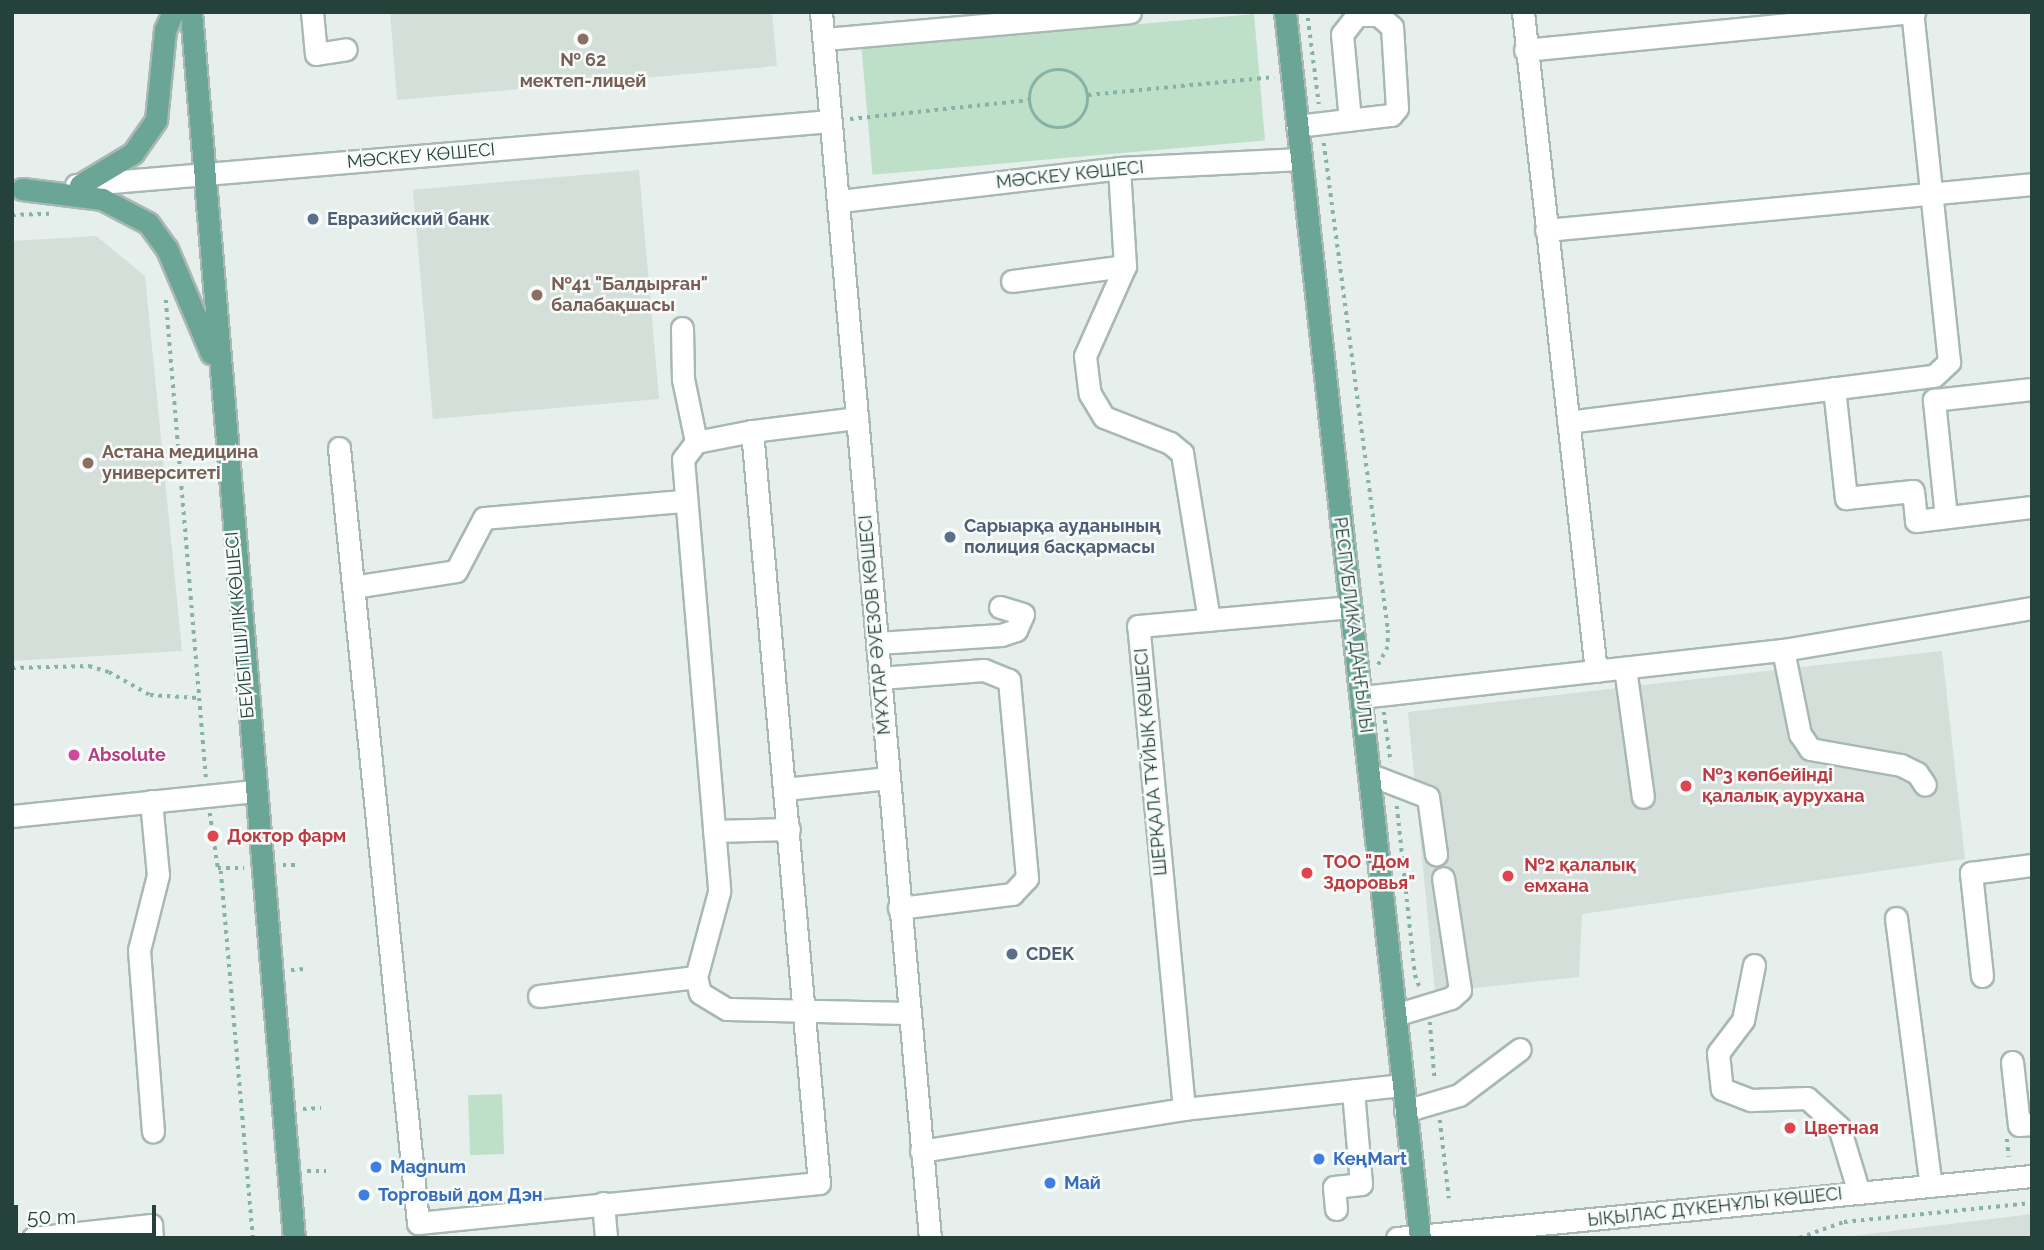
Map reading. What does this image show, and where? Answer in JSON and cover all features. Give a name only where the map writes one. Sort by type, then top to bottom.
[{"type":"main road","points":[[80,185],[133,153],[156,120],[164,30],[173,12]]},
{"type":"main road","name":"БЕЙБІТШІЛІК КӨШЕСІ","points":[[191,12],[254,791],[296,1235]]},
{"type":"main road","name":"РЕСПУБЛИКА ДАҢҒЫЛЫ","points":[[1285,12],[1349,607],[1372,696],[1371,775],[1420,1237]]},
{"type":"main road","points":[[17,189],[102,199],[148,223],[167,250],[219,371]]},
{"type":"street","points":[[312,12],[316,54],[346,49]]},
{"type":"street","name":"МҰХТАР ӘУЕЗОВ КӨШЕСІ","points":[[821,12],[840,201],[899,908],[930,1238]]},
{"type":"street","points":[[1522,12],[1596,671]]},
{"type":"street","points":[[1525,50],[1913,12],[1949,362],[1931,376],[1568,422]]},
{"type":"street","points":[[824,39],[1117,13]]},
{"type":"street","points":[[1297,126],[1350,120],[1391,115],[1397,108],[1392,27],[1378,15],[1357,15],[1342,34],[1350,120]]},
{"type":"street","name":"МӘСКЕУ КӨШЕСІ","points":[[17,189],[830,121]]},
{"type":"street","name":"МӘСКЕУ КӨШЕСІ","points":[[840,201],[1119,168],[1301,159]]},
{"type":"street","points":[[1119,168],[1125,266],[1085,356],[1090,394],[1104,417],[1170,443],[1182,453],[1209,620]]},
{"type":"street","points":[[1546,230],[1931,190],[2032,184]]},
{"type":"street","points":[[1012,281],[1125,266]]},
{"type":"street","points":[[682,328],[683,379],[696,442]]},
{"type":"street","points":[[1931,376],[1947,517]]},
{"type":"street","points":[[1834,388],[1846,498],[1913,491],[1916,521],[2032,507]]},
{"type":"street","points":[[1934,400],[2032,389]]},
{"type":"street","points":[[857,418],[752,431],[696,442],[683,458],[683,501],[719,892],[696,977],[700,993],[727,1009],[806,1013],[909,1013]]},
{"type":"street","points":[[339,449],[418,1223],[818,1183],[806,1013],[752,431]]},
{"type":"street","points":[[353,587],[456,571],[484,518],[683,501]]},
{"type":"street","points":[[877,643],[1001,635],[1016,630],[1023,614],[1000,607]]},
{"type":"street","name":"ШЕРҚАЛА ТҰЙЫҚ КӨШЕСІ","points":[[1184,1109],[1138,626],[1349,607]]},
{"type":"street","points":[[1372,696],[1783,650],[2032,608]]},
{"type":"street","points":[[1783,650],[1800,734],[1810,749],[1901,765],[1917,773],[1925,785]]},
{"type":"street","points":[[1625,668],[1643,797]]},
{"type":"street","points":[[880,678],[984,670],[1009,680],[1027,878],[1012,894],[899,908]]},
{"type":"street","points":[[1371,775],[1428,797],[1436,854]]},
{"type":"street","points":[[785,789],[888,778]]},
{"type":"street","points":[[12,816],[254,791]]},
{"type":"street","points":[[151,801],[158,875],[139,950],[153,1130]]},
{"type":"street","points":[[713,831],[789,829]]},
{"type":"street","points":[[1982,976],[1971,873],[2032,865]]},
{"type":"street","points":[[1395,1015],[1451,998],[1460,989],[1443,878]]},
{"type":"street","points":[[1896,918],[1931,1186]]},
{"type":"street","points":[[1754,965],[1743,1020],[1718,1053],[1722,1089],[1751,1100],[1807,1098],[1839,1127],[1859,1193]]},
{"type":"street","points":[[539,996],[696,977]]},
{"type":"street","points":[[1405,1111],[1459,1095],[1520,1049]]},
{"type":"street","points":[[2012,1062],[2019,1125],[2032,1124]]},
{"type":"street","points":[[921,1151],[1184,1109],[1402,1085]]},
{"type":"street","points":[[1336,1209],[1334,1187],[1361,1184],[1353,1090]]},
{"type":"street","name":"ЫҚЫЛАС ДҮКЕНҰЛЫ КӨШЕСІ","points":[[1397,1238],[1552,1230],[1859,1193],[2032,1176]]},
{"type":"street","points":[[603,1203],[606,1238]]},
{"type":"street","points":[[33,1238],[151,1225],[152,1238]]},
{"type":"path","points":[[1307,12],[1388,630],[1388,647],[1378,665],[1372,696],[1394,784],[1415,975],[1428,1005],[1449,1198]]},
{"type":"path","points":[[1055,70],[1078,77],[1088,95],[1080,121],[1057,129],[1035,117],[1030,100],[1035,83],[1055,70]]},
{"type":"path","points":[[1088,95],[1292,75]]},
{"type":"path","points":[[830,121],[1030,100]]},
{"type":"path","points":[[12,215],[52,214]]},
{"type":"path","points":[[166,298],[198,698],[208,796],[220,871],[253,1238]]},
{"type":"path","points":[[12,668],[89,666],[109,672],[150,695],[198,698]]},
{"type":"path","points":[[220,871],[298,865]]},
{"type":"path","points":[[1799,1238],[1844,1222],[2032,1203]]},
{"type":"shaded area","name":"№ 62 мектеп-лицей","points":[[390,12],[772,12],[777,66],[397,100]]},
{"type":"shaded area","name":"№41 \"Балдырған\" балабақшасы","points":[[639,170],[659,399],[433,419],[413,190]]},
{"type":"shaded area","name":"Астана медицина университеті","points":[[96,236],[145,276],[182,651],[12,661],[12,241]]},
{"type":"shaded area","name":"№3 көпбейінді қалалық аурухана","points":[[1942,651],[1965,859],[1582,914],[1579,977],[1435,992],[1408,712]]},
{"type":"shaded area","points":[[2032,1214],[2032,1238],[1852,1238],[1852,1236]]},
{"type":"green space","points":[[1254,14],[1265,141],[873,175],[861,48]]},
{"type":"green space","points":[[502,1094],[504,1154],[470,1155],[468,1095]]},
{"type":"place","name":"№ 62 мектеп-лицей","points":[[583,39]]},
{"type":"place","name":"Евразийский банк","points":[[313,219]]},
{"type":"place","name":"№41 \"Балдырған\" балабақшасы","points":[[537,295]]},
{"type":"place","name":"Астана медицина университеті","points":[[88,463]]},
{"type":"place","name":"Сарыарқа ауданының полиция басқармасы","points":[[950,537]]},
{"type":"place","name":"Absolute","points":[[74,755]]},
{"type":"place","name":"№3 көпбейінді қалалық аурухана","points":[[1686,786]]},
{"type":"place","name":"Доктор фарм","points":[[213,836]]},
{"type":"place","name":"ТОО \"Дом Здоровья\"","points":[[1307,873]]},
{"type":"place","name":"№2 қалалық емхана","points":[[1508,876]]},
{"type":"place","name":"CDEK","points":[[1012,954]]},
{"type":"place","name":"Цветная","points":[[1790,1128]]},
{"type":"place","name":"КеңMart","points":[[1319,1159]]},
{"type":"place","name":"Magnum","points":[[376,1167]]},
{"type":"place","name":"Май","points":[[1050,1183]]},
{"type":"place","name":"Торговый дом Дэн","points":[[364,1195]]}]
